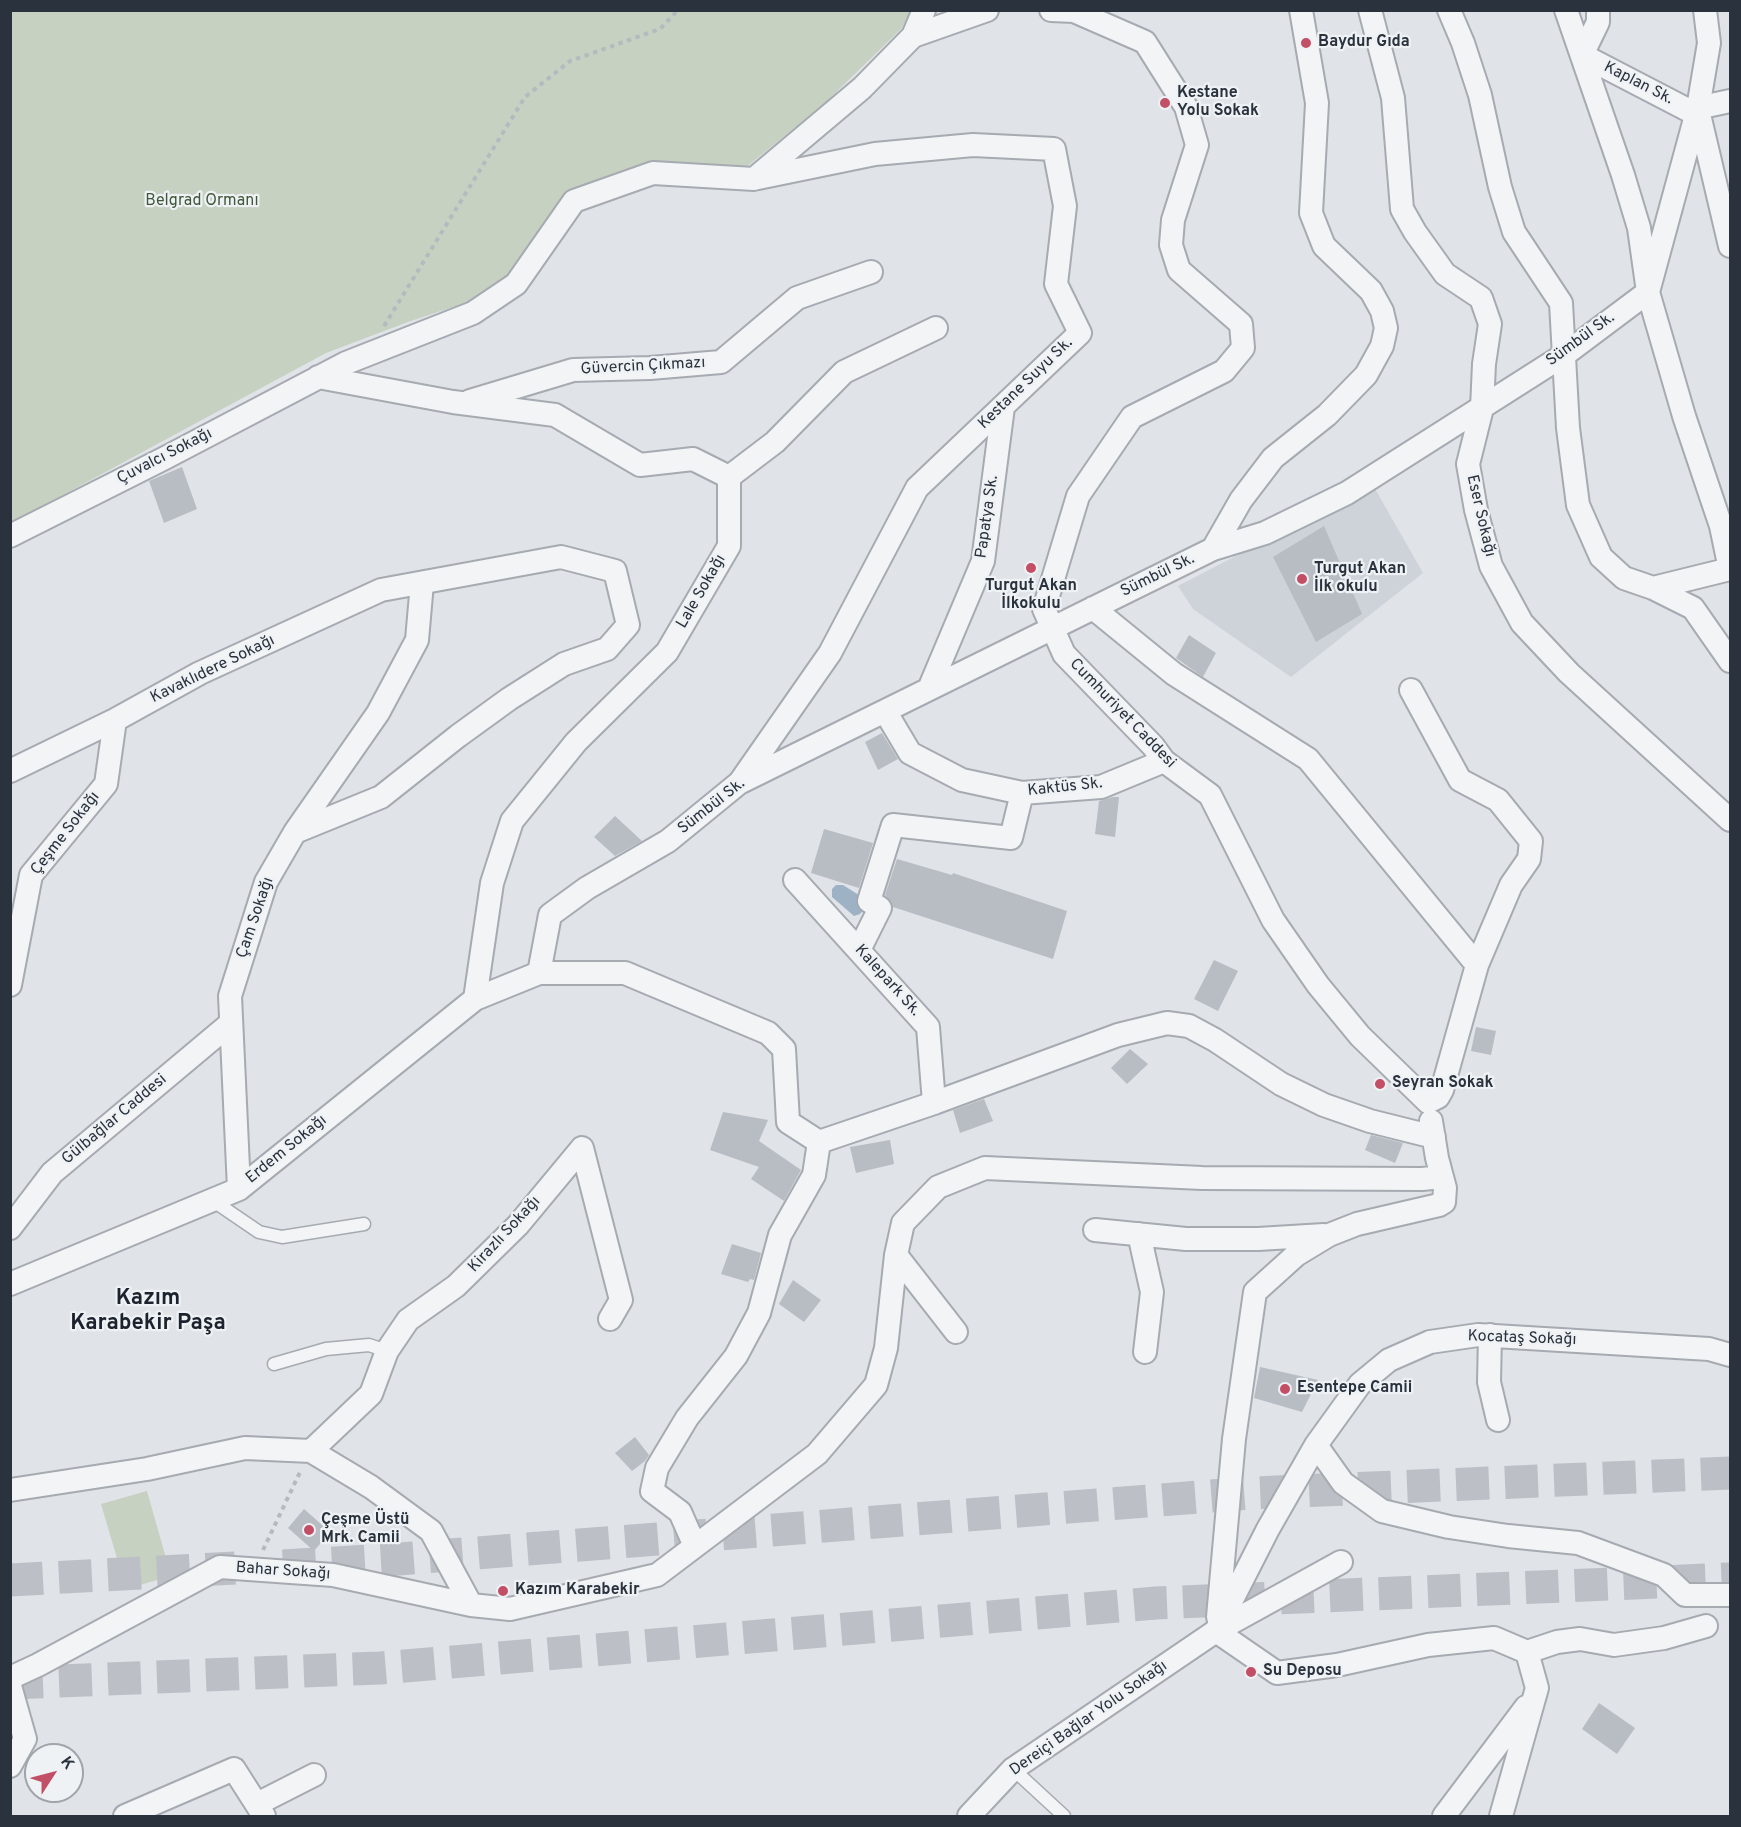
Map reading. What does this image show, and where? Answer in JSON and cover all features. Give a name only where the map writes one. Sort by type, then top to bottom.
[{"type":"street","points":[[754,179],[862,88],[913,36],[924,10]]},
{"type":"street","points":[[913,36],[987,10]]},
{"type":"street","name":"Cumhuriyet Caddesi","points":[[1051,10],[1074,11],[1145,42],[1186,108],[1197,146],[1173,220],[1171,246],[1179,270],[1241,324],[1243,348],[1224,371],[1132,417],[1078,496],[1044,609],[1064,654],[1153,746],[1164,761],[1210,795],[1273,920],[1318,985],[1360,1036],[1428,1102]]},
{"type":"street","points":[[1213,549],[1241,500],[1274,458],[1327,415],[1366,375],[1382,346],[1386,328],[1382,310],[1371,291],[1324,246],[1311,213],[1317,103],[1301,10]]},
{"type":"street","name":"Eser Sokağı","points":[[1370,10],[1393,98],[1402,209],[1445,274],[1481,298],[1490,324],[1484,364],[1482,408],[1468,464],[1476,510],[1491,566],[1522,623],[1569,673],[1731,820]]},
{"type":"street","points":[[1449,10],[1463,43],[1480,95],[1500,187],[1514,232],[1562,303],[1568,428],[1578,505],[1601,557],[1624,578],[1653,588],[1693,608],[1731,661]]},
{"type":"street","points":[[1566,10],[1639,228],[1648,292],[1684,416],[1721,526],[1730,569],[1653,588]]},
{"type":"street","points":[[1582,55],[1598,22],[1598,10]]},
{"type":"street","points":[[1648,292],[1698,108],[1709,43],[1705,10]]},
{"type":"street","name":"Kaplan Sk.","points":[[1582,55],[1688,110],[1731,101]]},
{"type":"street","points":[[1698,108],[1731,246]]},
{"type":"street","name":"Kestane Suyu Sk.","points":[[739,783],[830,653],[917,488],[1080,333],[1056,284],[1065,206],[1054,149],[973,145],[875,154],[754,179]]},
{"type":"street","name":"Çuvalcı Sokağı","points":[[10,536],[318,377],[366,355],[473,313],[516,284],[574,201],[653,172],[754,179]]},
{"type":"street","name":"Güvercin Çıkmazı","points":[[463,404],[573,370],[650,368],[720,362],[797,298],[871,272]]},
{"type":"street","name":"Sümbül Sk.","points":[[538,974],[550,915],[586,888],[668,841],[739,783],[1213,549],[1265,533],[1347,493],[1564,355],[1648,292]]},
{"type":"street","points":[[318,377],[463,404],[555,415],[640,465],[693,459],[729,477],[775,442],[844,372],[936,328]]},
{"type":"street","name":"Papatya Sk.","points":[[929,689],[983,561],[1003,407]]},
{"type":"street","name":"Lale Sokağı","points":[[475,999],[492,883],[512,820],[576,742],[667,652],[729,546],[729,477]]},
{"type":"street","name":"Kavaklıdere Sokağı","points":[[10,771],[115,720],[200,673],[381,590],[561,557],[615,571],[628,625],[607,650],[564,664],[509,699],[381,797],[295,832]]},
{"type":"street","name":"Çam Sokağı","points":[[239,1189],[230,996],[266,882],[295,832],[378,713],[417,640],[422,583]]},
{"type":"street","points":[[1093,608],[1174,674],[1308,759],[1477,965]]},
{"type":"street","points":[[1411,690],[1460,780],[1498,800],[1532,841],[1529,859],[1511,885],[1477,965],[1442,1090],[1437,1097],[1428,1102],[1446,1195],[1444,1202],[1357,1224],[1329,1235],[1296,1255],[1255,1292],[1234,1438],[1216,1631],[1277,1673],[1337,1665],[1428,1645],[1494,1638],[1527,1652],[1557,1642],[1580,1639],[1614,1645],[1654,1640],[1706,1626]]},
{"type":"street","name":"Kaktüs Sk.","points":[[885,711],[910,753],[962,780],[1022,793],[1101,787],[1164,761]]},
{"type":"street","name":"Çeşme Sokağı","points":[[10,985],[31,875],[106,784],[115,720]]},
{"type":"street","points":[[859,950],[880,908],[869,901],[893,825],[1011,838],[1022,793]]},
{"type":"street","name":"Kalepark Sk.","points":[[795,879],[928,1027],[934,1103]]},
{"type":"street","points":[[538,974],[625,973],[768,1033],[784,1049],[788,1122],[819,1142]]},
{"type":"street","name":"Erdem Sokağı","points":[[10,1284],[239,1189],[475,999],[538,974]]},
{"type":"street","name":"Gülbağlar Caddesi","points":[[10,1228],[52,1173],[231,1023]]},
{"type":"street","points":[[819,1142],[934,1103],[1118,1035],[1167,1023],[1189,1026],[1215,1040],[1281,1084],[1324,1105],[1370,1121],[1434,1137]]},
{"type":"street","points":[[695,1546],[680,1512],[652,1491],[657,1468],[687,1418],[736,1356],[759,1313],[780,1235],[814,1175],[819,1142]]},
{"type":"street","name":"Kirazlı Sokağı","points":[[311,1451],[371,1394],[387,1351],[408,1320],[456,1286],[518,1225],[582,1148],[621,1300],[610,1319]]},
{"type":"street","name":"Bahar Sokağı","points":[[10,1678],[220,1568],[333,1575],[471,1605],[510,1609],[657,1575],[817,1454],[876,1385],[886,1348],[896,1256],[903,1223],[938,1187],[985,1168],[1202,1178],[1422,1179],[1442,1177]]},
{"type":"street","points":[[1095,1230],[1186,1239],[1329,1235]]},
{"type":"street","points":[[1138,1234],[1152,1292],[1145,1352]]},
{"type":"street","points":[[896,1256],[956,1332]]},
{"type":"street","name":"Kocataş Sokağı","points":[[1216,1631],[1268,1528],[1316,1445],[1360,1384],[1389,1360],[1430,1342],[1478,1335],[1709,1348],[1731,1355]]},
{"type":"street","points":[[1490,1335],[1489,1383],[1498,1420]]},
{"type":"street","points":[[1316,1445],[1343,1483],[1382,1511],[1449,1527],[1578,1543],[1664,1575],[1685,1595],[1731,1595]]},
{"type":"street","points":[[10,1490],[147,1469],[245,1448],[311,1451],[371,1487],[431,1531],[471,1605]]},
{"type":"street","name":"Dereiçi Bağlar Yolu Sokağı","points":[[969,1816],[1013,1769],[1216,1631],[1341,1562]]},
{"type":"street","points":[[1500,1816],[1537,1688],[1527,1652]]},
{"type":"street","points":[[10,1686],[25,1739],[10,1766]]},
{"type":"street","points":[[1444,1816],[1534,1696]]},
{"type":"street","points":[[125,1816],[234,1769],[260,1810],[314,1775]]},
{"type":"lane","points":[[212,1200],[260,1232],[282,1238],[364,1224]]},
{"type":"lane","points":[[274,1364],[326,1349],[369,1346],[387,1351]]},
{"type":"lane","points":[[1013,1769],[1064,1816]]},
{"type":"path","points":[[366,355],[455,207],[525,97],[570,61],[660,29],[678,10]]},
{"type":"path","points":[[253,1570],[311,1451]]},
{"type":"shaded area","name":"Turgut Akan İlk okulu","points":[[1374,487],[1423,573],[1291,677],[1193,609],[1178,586],[1309,518]]},
{"type":"green space","name":"Belgrad Ormanı","points":[[11,11],[911,11],[901,29],[824,104],[745,168],[567,197],[507,281],[462,304],[326,353],[11,523]]},
{"type":"green space","points":[[147,1491],[171,1576],[126,1589],[101,1504]]},
{"type":"water","points":[[836,885],[843,885],[862,897],[865,908],[860,914],[854,916],[832,897],[832,889]]},
{"type":"building","points":[[182,467],[197,509],[164,523],[149,481]]},
{"type":"building","points":[[1324,526],[1362,614],[1316,642],[1273,557]]},
{"type":"building","points":[[1189,635],[1216,653],[1203,677],[1176,658]]},
{"type":"building","points":[[882,733],[898,759],[878,770],[865,742]]},
{"type":"building","points":[[1119,797],[1115,837],[1095,834],[1099,801]]},
{"type":"building","points":[[615,816],[642,841],[615,856],[594,837]]},
{"type":"building","points":[[824,829],[873,843],[859,888],[811,873]]},
{"type":"building","points":[[897,859],[952,875],[953,873],[1067,911],[1053,959],[893,907],[885,895]]},
{"type":"building","points":[[1214,960],[1238,971],[1218,1011],[1194,999]]},
{"type":"building","points":[[1476,1027],[1496,1031],[1491,1055],[1471,1051]]},
{"type":"building","points":[[1130,1049],[1148,1064],[1127,1084],[1111,1068]]},
{"type":"building","points":[[984,1099],[993,1121],[960,1133],[953,1110]]},
{"type":"building","points":[[723,1112],[768,1120],[759,1141],[801,1170],[784,1201],[751,1179],[759,1167],[710,1150]]},
{"type":"building","points":[[1371,1135],[1403,1143],[1395,1163],[1365,1150]]},
{"type":"building","points":[[890,1140],[894,1164],[856,1173],[850,1147]]},
{"type":"building","points":[[732,1244],[761,1253],[754,1280],[750,1279],[748,1282],[721,1274]]},
{"type":"building","points":[[793,1280],[821,1300],[804,1322],[779,1304]]},
{"type":"building","name":"Esentepe Camii","points":[[1260,1367],[1318,1380],[1302,1412],[1254,1398]]},
{"type":"building","points":[[635,1437],[649,1455],[632,1471],[615,1453]]},
{"type":"building","name":"Çeşme Üstü Mrk. Camii","points":[[304,1509],[330,1532],[314,1551],[288,1528]]},
{"type":"building","points":[[1599,1703],[1635,1728],[1617,1754],[1582,1729]]},
{"type":"tunnel","points":[[283,1566],[1251,1493],[1730,1473]]},
{"type":"tunnel","points":[[10,1580],[235,1568]]},
{"type":"tunnel","points":[[10,1683],[380,1668],[1156,1603],[1730,1579]]},
{"type":"place","name":"Baydur Gıda","points":[[1306,43]]},
{"type":"place","name":"Kestane Yolu Sokak","points":[[1165,103]]},
{"type":"place","name":"Turgut Akan İlkokulu","points":[[1031,568]]},
{"type":"place","name":"Turgut Akan İlk okulu","points":[[1302,579]]},
{"type":"place","name":"Seyran Sokak","points":[[1380,1084]]},
{"type":"place","name":"Esentepe Camii","points":[[1285,1389]]},
{"type":"place","name":"Çeşme Üstü Mrk. Camii","points":[[309,1530]]},
{"type":"place","name":"Kazım Karabekir","points":[[503,1591]]},
{"type":"place","name":"Su Deposu","points":[[1251,1672]]},
{"type":"district","name":"Kazım Karabekir Paşa","points":[[148,1312]]}]
